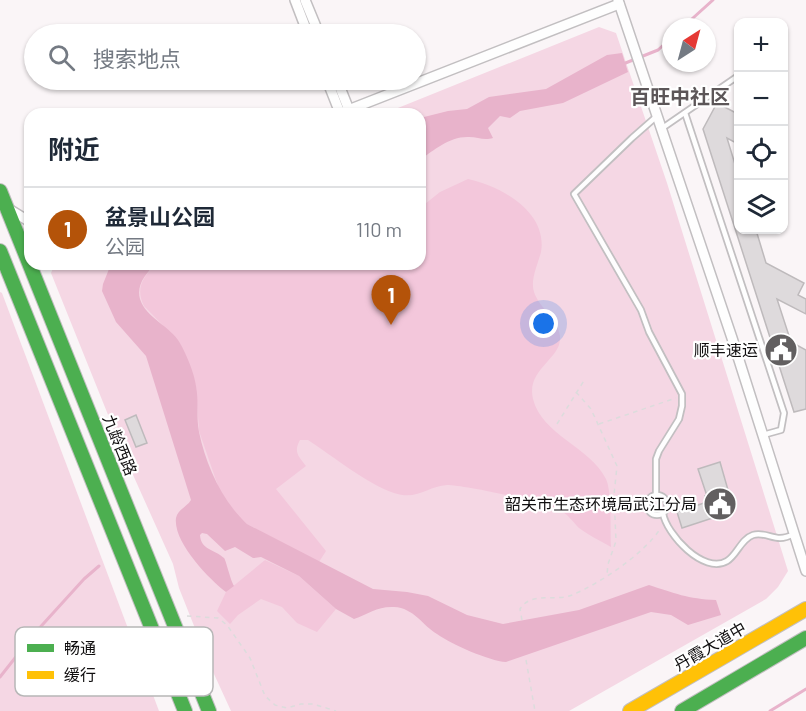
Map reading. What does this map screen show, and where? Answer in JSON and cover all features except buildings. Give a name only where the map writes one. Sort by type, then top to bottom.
[{"type":"main road","name":"九龄西路","points":[[0,191],[24,249]]},
{"type":"main road","points":[[0,251],[151,627]]},
{"type":"main road","name":"九龄西路","points":[[33,270],[175,627]]},
{"type":"main road","name":"丹霞大道中","points":[[630,711],[806,609]]},
{"type":"main road","points":[[682,711],[806,638]]},
{"type":"main road","points":[[178,696],[184,711]]},
{"type":"main road","name":"九龄西路","points":[[203,696],[209,711]]},
{"type":"street","points":[[295,0],[304,24]]},
{"type":"street","points":[[305,0],[315,24]]},
{"type":"street","points":[[426,79],[618,2],[763,435],[806,571]]},
{"type":"street","points":[[332,90],[340,108]]},
{"type":"street","points":[[339,90],[341,108]]},
{"type":"street","points":[[352,108],[397,90]]},
{"type":"street","points":[[6,207],[24,218]]},
{"type":"street","points":[[0,276],[20,299]]},
{"type":"lane","points":[[661,129],[734,79]]},
{"type":"lane","points":[[685,113],[784,413],[781,430],[763,435]]},
{"type":"lane","points":[[656,494],[656,459],[679,419],[682,396],[641,310],[574,194],[657,116]]},
{"type":"lane","points":[[656,494],[666,500],[667,509],[663,513],[654,514],[648,508],[649,499],[656,494]]},
{"type":"lane","points":[[663,513],[670,533],[681,545],[698,557],[713,563],[728,560],[751,536],[761,534],[782,538],[794,534]]},
{"type":"path","points":[[557,424],[585,379]]},
{"type":"path","points":[[576,392],[591,409],[605,443],[616,461],[614,504],[616,541],[608,564],[607,575]]},
{"type":"path","points":[[599,424],[682,396]]},
{"type":"path","points":[[522,620],[520,609],[529,600],[572,595],[617,569],[645,548],[664,520]]},
{"type":"path","points":[[187,616],[218,618],[227,625],[246,651],[265,696],[275,705],[287,708],[301,704],[313,704],[336,711]]},
{"type":"path","points":[[526,660],[535,711]]},
{"type":"shaded area","points":[[599,27],[616,33],[667,183],[788,571],[778,587],[766,599],[569,711],[231,711],[213,672],[213,627],[194,627],[179,588],[173,564],[125,457],[51,273],[52,270],[426,270],[426,108],[398,108]]},
{"type":"shaded area","points":[[622,53],[628,72],[563,103],[520,111],[510,118],[500,116],[488,128],[493,138],[462,137],[443,144],[426,156],[426,116],[467,109],[489,97],[546,89],[607,55]]},
{"type":"shaded area","points":[[468,179],[481,183],[520,203],[537,225],[541,238],[541,252],[534,277],[534,292],[554,321],[560,339],[555,353],[534,380],[533,399],[546,422],[589,458],[606,479],[610,502],[611,547],[583,531],[562,512],[521,499],[447,485],[416,494],[394,493],[362,477],[308,440],[300,440],[297,451],[306,466],[276,489],[326,551],[319,562],[247,524],[237,515],[219,489],[199,431],[196,387],[180,343],[144,306],[141,300],[140,288],[147,274],[151,270],[426,270],[426,203],[440,192]]},
{"type":"shaded area","points":[[109,270],[150,270],[145,275],[139,289],[140,299],[147,312],[176,337],[185,353],[195,381],[198,426],[206,457],[216,482],[230,505],[247,524],[373,589],[428,596],[467,615],[503,624],[579,610],[649,585],[689,597],[716,600],[721,615],[688,625],[671,615],[651,612],[506,662],[499,661],[443,638],[407,610],[401,608],[383,608],[354,619],[336,609],[299,576],[261,557],[253,558],[235,547],[225,551],[207,534],[202,533],[200,535],[203,544],[225,559],[234,586],[226,592],[202,569],[180,538],[176,518],[191,500],[146,356],[116,322],[102,291]]},
{"type":"shaded area","points":[[0,292],[127,627],[15,627],[15,696],[153,696],[159,711],[0,711]]},
{"type":"shaded area","points":[[265,560],[299,576],[336,609],[317,632],[297,623],[282,607],[261,599],[238,615],[230,624],[217,611],[226,592]]},
{"type":"waterway","points":[[693,18],[713,0]]},
{"type":"waterway","points":[[623,64],[662,46]]},
{"type":"waterway","points":[[40,627],[84,579],[99,566]]},
{"type":"waterway","points":[[0,677],[15,658]]},
{"type":"waterway","points":[[770,711],[806,689]]},
{"type":"traffic: fast","points":[[0,191],[24,251]]},
{"type":"traffic: fast","points":[[0,251],[151,627]]},
{"type":"traffic: fast","points":[[32,270],[175,627]]},
{"type":"traffic: fast","points":[[682,711],[806,638]]},
{"type":"traffic: fast","points":[[179,696],[185,711]]},
{"type":"traffic: fast","points":[[203,696],[209,711]]},
{"type":"traffic: slow","points":[[630,711],[806,609]]},
{"type":"place","name":"盆景山公园","points":[[391,325]]},
{"type":"place","name":"顺丰速运","points":[[781,350]]},
{"type":"place","name":"韶关市生态环境局武江分局","points":[[720,504]]},
{"type":"district","name":"百旺中社区","points":[[680,97]]}]
